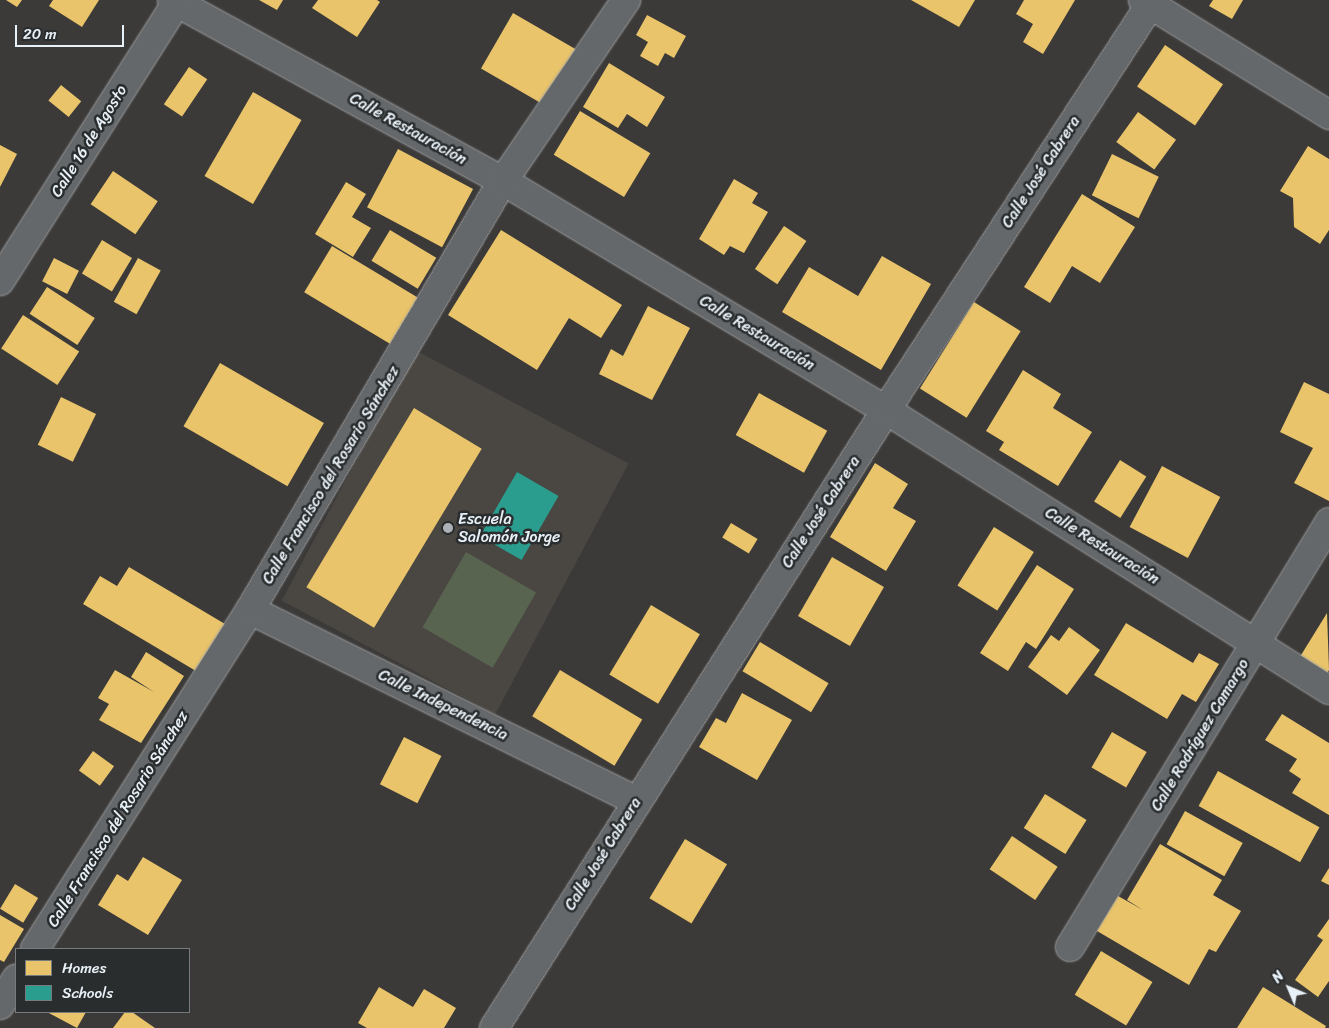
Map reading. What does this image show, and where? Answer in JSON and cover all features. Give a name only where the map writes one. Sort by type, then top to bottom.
[{"type":"street","name":"Calle Francisco del Rosario Sánchez","points":[[36,948],[250,610],[503,181],[626,0]]},
{"type":"street","name":"Calle Restauración","points":[[175,1],[503,181],[886,410],[1329,690]]},
{"type":"street","name":"Calle 16 de Agosto","points":[[0,281],[175,1]]},
{"type":"street","points":[[1149,2],[1329,115]]},
{"type":"street","name":"Calle José Cabrera","points":[[494,1028],[636,801],[1149,2]]},
{"type":"street","name":"Calle Rodríguez Camargo","points":[[1070,947],[1329,522]]},
{"type":"street","name":"Calle Independencia","points":[[250,610],[636,801]]},
{"type":"street","points":[[0,1005],[15,981]]},
{"type":"shaded area","name":"Escuela Salomón Jorge","points":[[415,350],[629,464],[495,714],[282,601]]},
{"type":"green space","points":[[466,552],[536,592],[493,668],[422,627]]},
{"type":"building: Homes","points":[[6,0],[22,0],[17,7]]},
{"type":"building: Homes","points":[[53,0],[99,0],[82,27],[49,6]]},
{"type":"building: Homes","points":[[259,0],[283,0],[277,10]]},
{"type":"building: Homes","points":[[318,0],[377,0],[380,2],[357,37],[312,8]]},
{"type":"building: Homes","points":[[911,0],[975,0],[959,27]]},
{"type":"building: Homes","points":[[1024,0],[1075,0],[1043,54],[1023,42],[1033,24],[1016,14]]},
{"type":"building: Homes","points":[[1213,0],[1243,0],[1232,19],[1209,6]]},
{"type":"building: Homes","points":[[513,13],[575,49],[543,104],[481,68]]},
{"type":"building: Homes","points":[[647,15],[686,36],[674,58],[665,53],[658,66],[640,56],[648,42],[636,35]]},
{"type":"building: Homes","points":[[1165,45],[1223,84],[1195,126],[1137,86]]},
{"type":"building: Homes","points":[[609,63],[665,97],[647,127],[627,114],[618,128],[583,107]]},
{"type":"building: Homes","points":[[189,67],[207,79],[182,117],[164,104]]},
{"type":"building: Homes","points":[[61,85],[81,101],[69,117],[48,101]]},
{"type":"building: Homes","points":[[253,92],[301,120],[253,204],[204,176]]},
{"type":"building: Homes","points":[[580,111],[650,153],[624,197],[554,155]]},
{"type":"building: Homes","points":[[1138,112],[1176,140],[1154,170],[1116,142]]},
{"type":"building: Homes","points":[[0,145],[17,154],[0,187]]},
{"type":"building: Homes","points":[[1308,146],[1329,159],[1329,230],[1320,244],[1294,227],[1293,198],[1280,191]]},
{"type":"building: Homes","points":[[398,149],[473,189],[442,247],[367,207]]},
{"type":"building: Homes","points":[[1112,154],[1159,177],[1139,218],[1092,195]]},
{"type":"building: Homes","points":[[113,171],[158,201],[135,234],[91,204]]},
{"type":"building: Homes","points":[[734,179],[758,193],[752,203],[768,212],[744,253],[730,246],[724,255],[699,239]]},
{"type":"building: Homes","points":[[346,182],[366,194],[352,217],[371,228],[353,257],[315,234]]},
{"type":"building: Homes","points":[[1082,194],[1135,227],[1100,283],[1072,266],[1050,303],[1024,287]]},
{"type":"building: Homes","points":[[784,226],[806,241],[777,284],[755,269]]},
{"type":"building: Homes","points":[[390,230],[436,258],[418,289],[371,261]]},
{"type":"building: Homes","points":[[501,230],[622,305],[601,338],[569,318],[537,370],[448,315]]},
{"type":"building: Homes","points":[[102,240],[132,258],[112,291],[82,273]]},
{"type":"building: Homes","points":[[332,246],[418,298],[390,344],[304,292]]},
{"type":"building: Homes","points":[[882,256],[931,284],[881,370],[782,312],[809,267],[858,296]]},
{"type":"building: Homes","points":[[54,258],[79,271],[67,294],[42,281]]},
{"type":"building: Homes","points":[[138,258],[161,271],[136,314],[114,302]]},
{"type":"building: Homes","points":[[47,287],[95,318],[77,345],[30,314]]},
{"type":"building: Homes","points":[[974,302],[1021,331],[967,418],[920,389]]},
{"type":"building: Homes","points":[[648,306],[690,328],[652,400],[599,374],[611,349],[623,356]]},
{"type":"building: Homes","points":[[23,315],[79,351],[57,385],[1,349]]},
{"type":"building: Homes","points":[[220,363],[324,423],[287,486],[184,426]]},
{"type":"building: Homes","points":[[1023,370],[1061,394],[1053,408],[1092,432],[1058,486],[999,450],[1004,442],[986,431]]},
{"type":"building: Homes","points":[[1304,382],[1329,394],[1329,501],[1294,483],[1313,448],[1280,432]]},
{"type":"building: Homes","points":[[759,393],[827,431],[804,473],[736,435]]},
{"type":"building: Homes","points":[[61,397],[96,414],[73,462],[38,445]]},
{"type":"building: Homes","points":[[414,408],[482,449],[374,628],[306,587]]},
{"type":"building: Homes","points":[[1120,460],[1146,476],[1120,518],[1094,502]]},
{"type":"building: Homes","points":[[875,463],[908,484],[893,508],[916,521],[886,571],[830,537]]},
{"type":"building: Homes","points":[[1162,466],[1220,497],[1188,558],[1130,527]]},
{"type":"building: Homes","points":[[731,523],[758,539],[749,554],[722,538]]},
{"type":"building: Homes","points":[[994,527],[1034,552],[997,610],[957,586]]},
{"type":"building: Homes","points":[[832,557],[884,587],[850,646],[798,616]]},
{"type":"building: Homes","points":[[1037,565],[1074,589],[1036,649],[1026,642],[1008,671],[980,653]]},
{"type":"building: Homes","points":[[129,567],[225,624],[196,671],[83,604],[100,576],[117,586]]},
{"type":"building: Homes","points":[[651,605],[700,634],[658,704],[609,674]]},
{"type":"building: Homes","points":[[1327,613],[1329,670],[1325,677],[1298,660]]},
{"type":"building: Homes","points":[[1126,623],[1193,663],[1199,653],[1219,664],[1196,702],[1182,694],[1167,719],[1094,675]]},
{"type":"building: Homes","points":[[1069,627],[1100,650],[1067,695],[1028,667],[1051,635],[1059,641]]},
{"type":"building: Homes","points":[[760,642],[829,683],[811,712],[742,671]]},
{"type":"building: Homes","points":[[146,652],[184,676],[141,743],[99,720],[109,704],[98,698],[115,670],[154,692],[131,677]]},
{"type":"building: Homes","points":[[560,670],[642,719],[614,766],[532,716]]},
{"type":"building: Homes","points":[[742,693],[792,720],[757,780],[699,747],[716,718],[726,723]]},
{"type":"building: Homes","points":[[1282,714],[1329,743],[1329,815],[1292,793],[1301,779],[1289,771],[1297,759],[1265,740]]},
{"type":"building: Homes","points":[[1112,732],[1147,752],[1126,788],[1092,768]]},
{"type":"building: Homes","points":[[404,737],[441,756],[417,803],[380,784]]},
{"type":"building: Homes","points":[[93,751],[114,766],[100,786],[79,770]]},
{"type":"building: Homes","points":[[1218,771],[1319,827],[1300,862],[1199,806]]},
{"type":"building: Homes","points":[[1045,794],[1087,820],[1065,854],[1024,828]]},
{"type":"building: Homes","points":[[1185,811],[1243,843],[1224,876],[1167,844]]},
{"type":"building: Homes","points":[[1012,836],[1058,867],[1035,900],[990,869]]},
{"type":"building: Homes","points":[[685,839],[727,864],[691,923],[649,898]]},
{"type":"building: Homes","points":[[1160,844],[1222,880],[1213,895],[1241,911],[1216,952],[1209,949],[1189,985],[1097,931],[1118,896],[1143,910],[1127,900]]},
{"type":"building: Homes","points":[[143,857],[182,880],[148,935],[98,905],[117,874],[128,881]]},
{"type":"building: Homes","points":[[1329,868],[1329,885],[1321,881]]},
{"type":"building: Homes","points":[[15,884],[38,898],[23,923],[0,909]]},
{"type":"building: Homes","points":[[0,915],[24,929],[4,962],[0,960]]},
{"type":"building: Homes","points":[[1329,919],[1329,981],[1318,997],[1295,980],[1323,940],[1317,936]]},
{"type":"building: Homes","points":[[1101,951],[1152,982],[1126,1026],[1075,995]]},
{"type":"building: Homes","points":[[379,987],[413,1007],[424,989],[456,1008],[444,1028],[367,1028],[358,1023]]},
{"type":"building: Homes","points":[[1263,987],[1326,1026],[1325,1028],[1237,1028]]},
{"type":"building: Homes","points":[[49,1013],[85,1013],[77,1028]]},
{"type":"building: Homes","points":[[124,1013],[133,1013],[155,1028],[113,1028]]},
{"type":"building: Schools","points":[[517,472],[559,496],[522,560],[480,536]]},
{"type":"place","name":"Escuela Salomón Jorge","points":[[448,528]]}]
